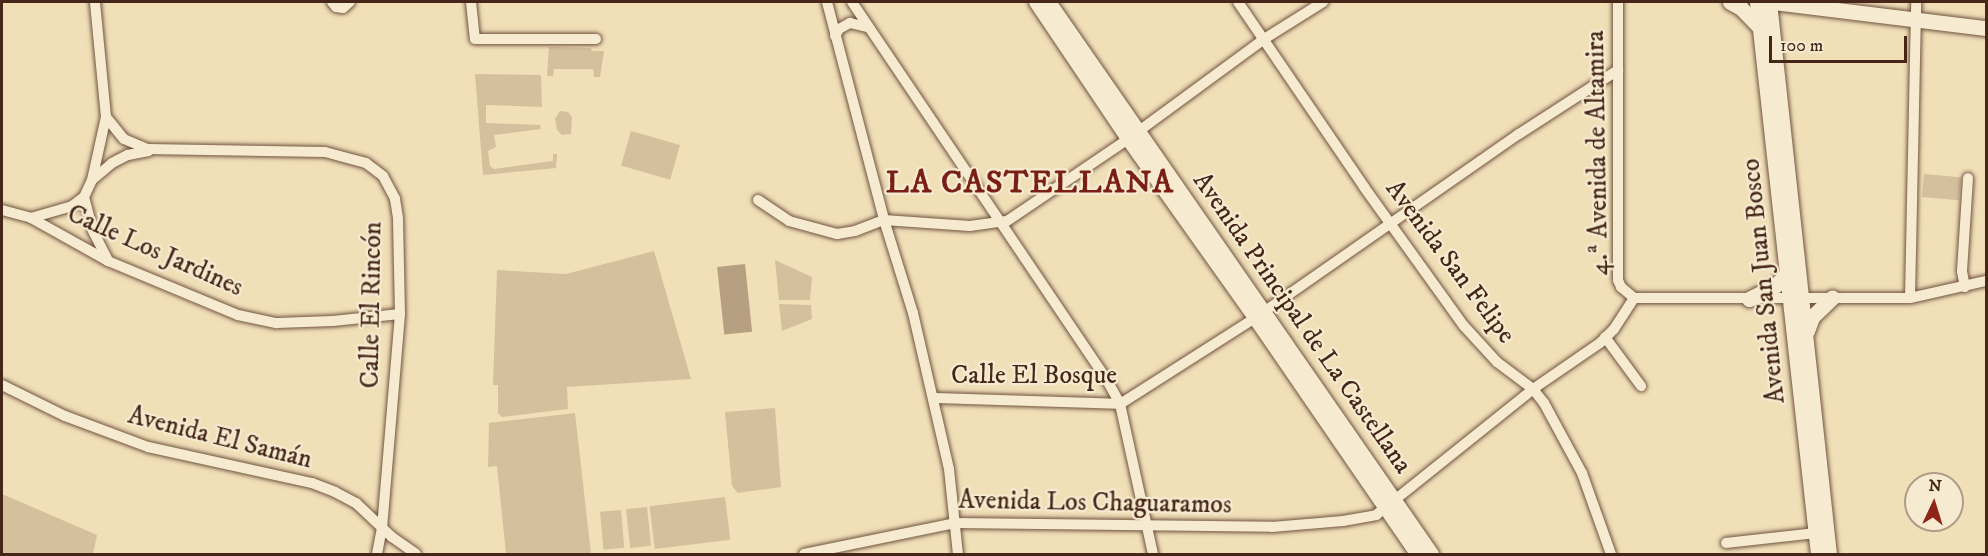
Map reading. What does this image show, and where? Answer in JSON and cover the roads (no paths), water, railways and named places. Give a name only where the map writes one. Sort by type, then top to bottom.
[{"type":"main road","points":[[1730,2],[1747,12],[1765,30],[1779,14],[1795,4]]},
{"type":"main road","name":"Avenida San Juan Bosco","points":[[1757,2],[1765,30],[1796,298],[1818,555]]},
{"type":"main road","points":[[1771,2],[1839,8],[1986,28]]},
{"type":"main road","name":"Avenida San Juan Bosco","points":[[1771,2],[1765,30],[1786,274],[1806,333],[1829,554]]},
{"type":"main road","points":[[1749,299],[1775,286],[1786,274]]},
{"type":"main road","points":[[1806,333],[1812,317],[1832,298]]},
{"type":"street","points":[[31,218],[62,210],[84,197],[92,180],[106,117],[95,2]]},
{"type":"street","points":[[332,2],[336,7],[343,8],[350,2]]},
{"type":"street","points":[[471,2],[475,39],[596,39]]},
{"type":"street","points":[[827,2],[884,220],[913,313],[950,469],[958,555]]},
{"type":"street","points":[[852,2],[1108,382],[1120,404],[1153,555]]},
{"type":"street","name":"Avenida Principal de La Castellana","points":[[1036,2],[1260,314],[1390,504],[1432,555]]},
{"type":"street","name":"Avenida Principal de La Castellana","points":[[1049,2],[1133,135]]},
{"type":"street","name":"Avenida San Felipe","points":[[1238,2],[1392,225],[1478,344],[1497,362],[1533,389],[1563,434],[1582,473],[1611,555]]},
{"type":"street","points":[[758,200],[789,220],[828,232],[845,233],[884,220],[970,226],[1015,218],[1264,39],[1323,2]]},
{"type":"street","name":"4.ª Avenida de Altamira","points":[[1618,2],[1618,280],[1634,298]]},
{"type":"street","points":[[1910,298],[1916,2]]},
{"type":"street","points":[[835,36],[839,29],[850,23],[868,27]]},
{"type":"street","name":"Calle El Bosque","points":[[933,398],[1120,404],[1260,314],[1392,225],[1519,134],[1618,70]]},
{"type":"street","name":"Calle El Rincón","points":[[106,117],[124,139],[156,150]]},
{"type":"street","name":"Calle El Rincón","points":[[92,180],[120,159],[156,150],[325,152],[366,163],[383,176],[395,199],[398,219],[400,314],[382,528],[377,555]]},
{"type":"street","points":[[1965,287],[1963,260],[1968,178]]},
{"type":"street","points":[[84,197],[93,231],[108,261]]},
{"type":"street","name":"Calle Los Jardines","points":[[2,210],[31,218],[108,261],[206,304],[238,315],[277,323],[333,321],[400,314]]},
{"type":"street","points":[[1634,298],[1910,298],[1986,282]]},
{"type":"street","name":"Avenida Los Chaguaramos","points":[[804,555],[955,523],[1272,527],[1359,519],[1390,504],[1533,389],[1605,337],[1634,298]]},
{"type":"street","points":[[1605,337],[1641,386]]},
{"type":"street","name":"Avenida El Samán","points":[[2,384],[65,416],[148,447],[312,483],[356,503],[382,528],[416,555]]},
{"type":"street","name":"Avenida Principal de La Castellana","points":[[1390,504],[1417,555]]},
{"type":"street","points":[[1726,543],[1815,532]]},
{"type":"district","name":"LA CASTELLANA","points":[[1030,183]]}]
